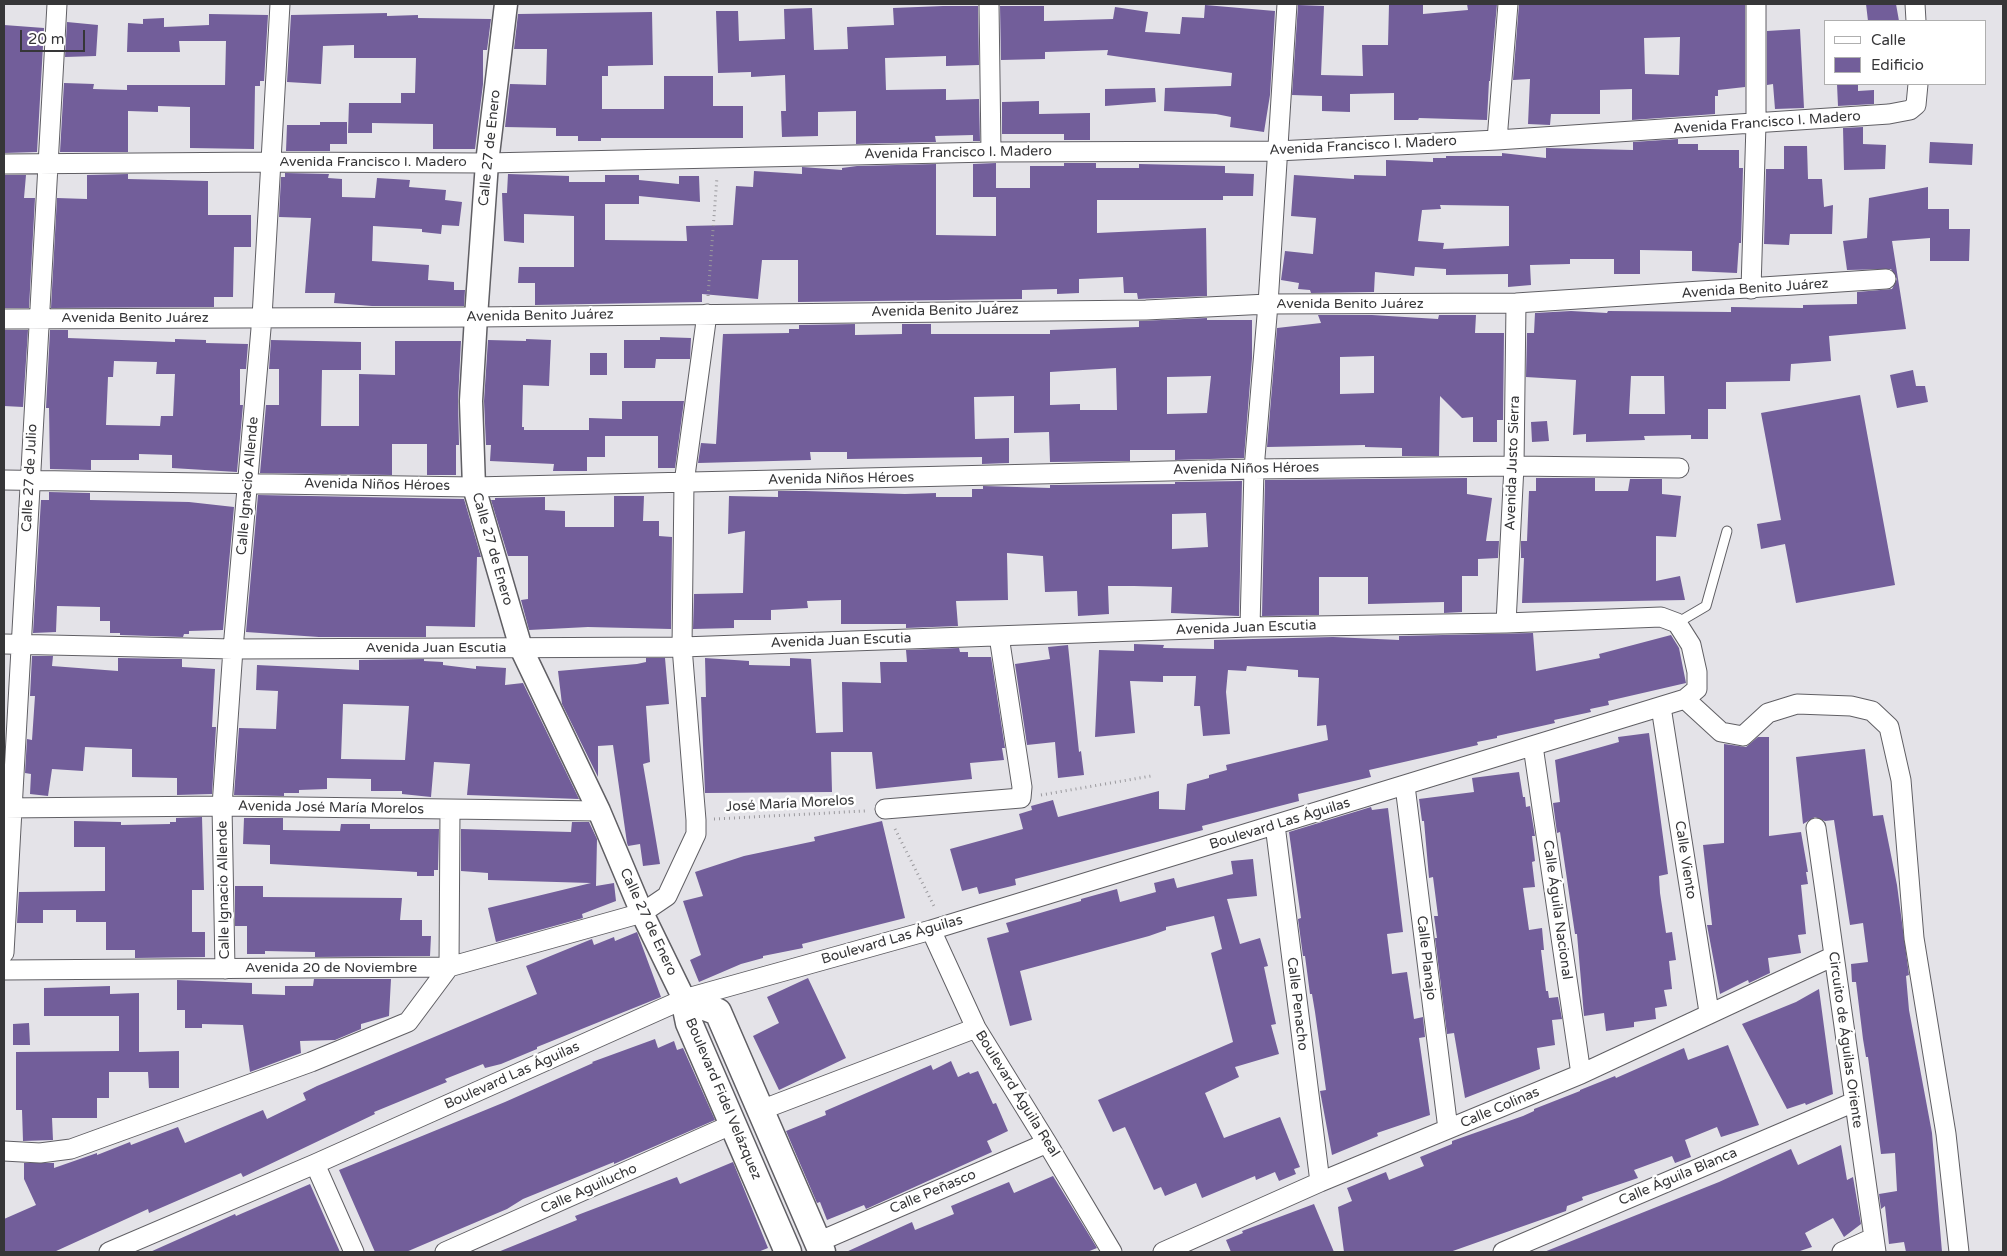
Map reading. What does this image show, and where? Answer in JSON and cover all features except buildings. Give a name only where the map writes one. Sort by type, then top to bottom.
[{"type":"main road","name":"Boulevard Fidel Velázquez","points":[[684,998],[718,1012],[820,1247]]},
{"type":"main road","name":"Boulevard Fidel Velázquez","points":[[684,998],[689,1023],[788,1252]]},
{"type":"street","name":"Calle 27 de Julio","points":[[4,953],[12,644],[30,480],[57,4]]},
{"type":"street","name":"Calle Ignacio Allende","points":[[225,969],[222,806],[233,649],[262,317],[280,4]]},
{"type":"street","name":"Calle 27 de Enero","points":[[506,4],[487,163],[476,317],[471,401],[474,486],[521,648],[599,811],[642,913],[684,998]]},
{"type":"street","points":[[989,4],[991,152]]},
{"type":"street","points":[[1250,627],[1254,469],[1268,304],[1287,4]]},
{"type":"street","points":[[1497,140],[1508,4]]},
{"type":"street","points":[[1751,289],[1756,124],[1756,4]]},
{"type":"street","points":[[1915,4],[1916,20]]},
{"type":"street","name":"Avenida Francisco I. Madero","points":[[4,164],[487,163],[991,152],[1277,151],[1497,140],[1838,119],[1910,110],[1916,105],[1918,85]]},
{"type":"street","name":"Avenida Benito Juárez","points":[[4,319],[476,317],[1146,310],[1268,304],[1516,303],[1886,279]]},
{"type":"street","name":"Avenida Justo Sierra","points":[[1506,623],[1514,466],[1516,303]]},
{"type":"street","name":"Avenida 20 de Noviembre","points":[[4,970],[449,967],[642,913],[667,896],[696,834],[682,647],[684,483],[707,314]]},
{"type":"street","name":"Avenida Niños Héroes","points":[[4,480],[474,486],[684,483],[1254,469],[1514,466],[1679,468]]},
{"type":"street","name":"Avenida Juan Escutia","points":[[12,644],[233,649],[682,647],[1250,627],[1506,623],[1661,617],[1677,623]]},
{"type":"street","points":[[1677,623],[1691,645],[1697,672],[1691,694],[1721,732],[1743,736],[1768,713],[1797,704],[1850,706],[1872,711],[1889,727],[1901,780],[1914,938],[1946,1134],[1960,1252]]},
{"type":"street","points":[[885,810],[1021,798],[1022,787],[999,636]]},
{"type":"street","name":"Boulevard Las Águilas","points":[[109,1252],[315,1164],[684,998],[938,928],[1661,707],[1691,694]]},
{"type":"street","name":"Calle Viento","points":[[1661,707],[1709,1012]]},
{"type":"street","name":"Calle Águila Nacional","points":[[1533,746],[1581,1074]]},
{"type":"street","name":"Calle Planajo","points":[[1405,786],[1448,1129]]},
{"type":"street","name":"Avenida José María Morelos","points":[[8,808],[222,806],[599,811]]},
{"type":"street","points":[[4,1151],[40,1153],[71,1148],[311,1062],[408,1022],[449,967],[450,810]]},
{"type":"street","name":"Calle Penacho","points":[[1275,825],[1320,1182]]},
{"type":"street","name":"Circuito de Águilas Oriente","points":[[1816,828],[1875,1245]]},
{"type":"street","name":"Boulevard Águila Real","points":[[938,928],[976,1028],[1047,1142],[1112,1252]]},
{"type":"street","name":"Calle Colinas","points":[[1163,1252],[1320,1182],[1581,1074],[1709,1012],[1834,956]]},
{"type":"street","points":[[761,1110],[976,1028]]},
{"type":"street","name":"Calle Águila Blanca","points":[[1503,1252],[1854,1102]]},
{"type":"street","name":"Calle Aguilucho","points":[[445,1252],[733,1124]]},
{"type":"street","name":"Calle Peñasco","points":[[820,1247],[1047,1142]]},
{"type":"street","points":[[315,1164],[354,1252]]},
{"type":"street","points":[[1842,1252],[1875,1245]]},
{"type":"lane","points":[[1677,623],[1706,606],[1727,531]]},
{"type":"path","points":[[707,314],[718,157]]},
{"type":"path","points":[[1021,798],[1151,776]]},
{"type":"path","points":[[885,810],[938,928]]},
{"type":"path","name":"José María Morelos","points":[[696,820],[885,810]]}]
